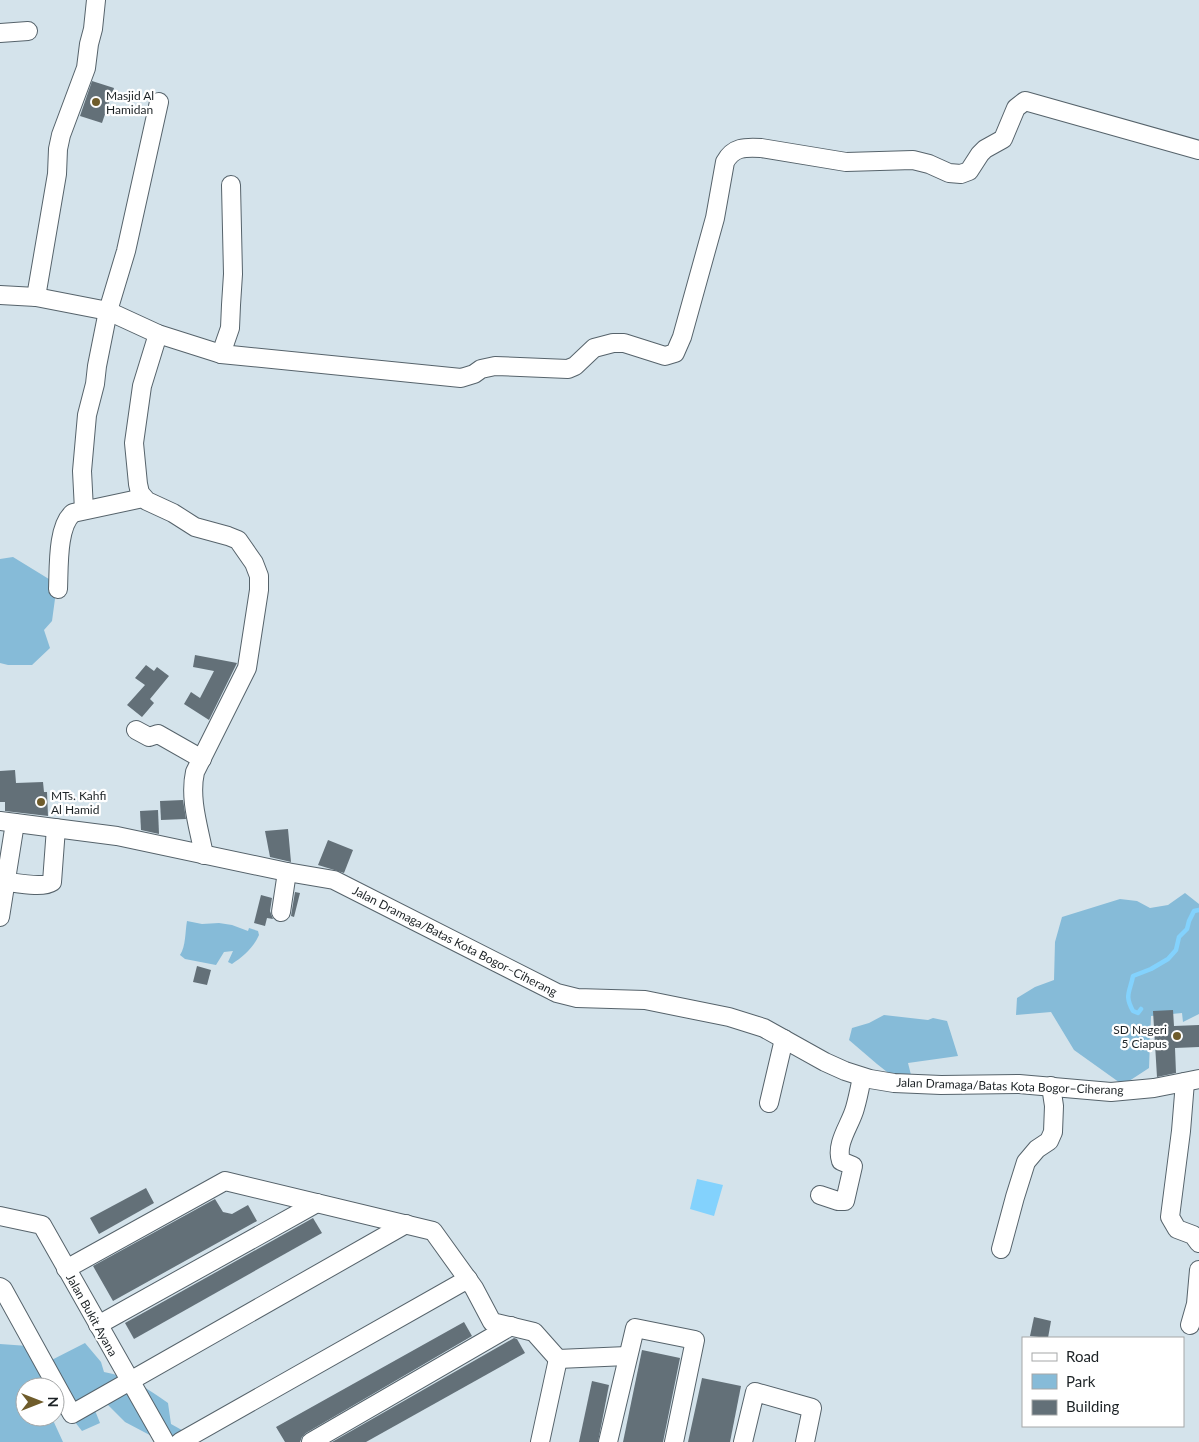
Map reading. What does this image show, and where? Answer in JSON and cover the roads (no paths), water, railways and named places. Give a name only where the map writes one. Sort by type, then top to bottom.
[{"type":"street","points":[[36,297],[57,174],[58,149],[61,135],[86,68],[96,0]]},
{"type":"street","points":[[0,33],[28,31]]},
{"type":"street","points":[[0,295],[36,297],[108,311],[158,334],[221,354],[461,378],[474,374],[481,369],[495,366],[568,369],[575,366],[594,348],[612,344],[624,344],[665,356],[675,353],[682,337],[717,209],[725,162],[729,156],[740,148],[761,148],[846,162],[912,160],[929,164],[949,173],[961,174],[969,171],[985,149],[1003,139],[1016,108],[1026,101],[1199,150]]},
{"type":"street","points":[[84,510],[82,471],[87,414],[95,384],[108,311],[126,250],[159,102]]},
{"type":"street","points":[[221,354],[230,328],[231,313],[233,274],[231,185]]},
{"type":"street","points":[[143,498],[138,484],[134,443],[142,386],[158,334]]},
{"type":"street","points":[[58,589],[60,547],[64,524],[68,517],[73,512],[143,498],[195,526],[238,540],[257,570],[260,590],[247,668],[195,772],[192,785],[204,855]]},
{"type":"street","points":[[136,730],[149,737],[158,734],[202,759]]},
{"type":"street","points":[[0,917],[8,822]]},
{"type":"street","name":"Jalan Dramaga/Batas Kota Bogor–Ciherang","points":[[8,822],[117,836],[334,880],[557,994],[577,998],[645,1000],[706,1011],[752,1023],[784,1038],[825,1062],[862,1077],[917,1085],[994,1084],[1051,1086],[1112,1092],[1192,1081]]},
{"type":"street","points":[[3,881],[40,885],[52,882],[56,828]]},
{"type":"street","points":[[281,912],[287,872]]},
{"type":"street","points":[[768,1103],[784,1038]]},
{"type":"street","points":[[820,1195],[838,1201],[846,1199],[853,1166],[841,1161],[840,1148],[856,1108],[862,1077]]},
{"type":"street","points":[[1192,1081],[1181,1132],[1170,1217],[1177,1229],[1193,1235],[1199,1243]]},
{"type":"street","points":[[1001,1250],[1026,1162],[1037,1148],[1049,1141],[1053,1132],[1054,1106],[1051,1086]]},
{"type":"street","points":[[66,1269],[224,1181],[433,1231],[468,1279],[492,1322],[534,1332],[558,1359]]},
{"type":"street","points":[[98,1325],[318,1204]]},
{"type":"street","name":"Jalan Bukit Ayana","points":[[0,1216],[42,1225],[165,1442]]},
{"type":"street","points":[[0,1287],[72,1414],[406,1224]]},
{"type":"street","points":[[1190,1325],[1196,1304],[1199,1270]]},
{"type":"street","points":[[180,1442],[468,1279]]},
{"type":"street","points":[[311,1442],[511,1326]]},
{"type":"street","points":[[608,1442],[635,1328],[695,1340],[674,1442]]},
{"type":"street","points":[[558,1359],[627,1356]]},
{"type":"street","points":[[540,1442],[558,1359]]},
{"type":"street","points":[[743,1442],[755,1392],[812,1408],[805,1442]]},
{"type":"waterway","points":[[1141,1009],[1138,1013],[1133,1011],[1128,997],[1133,976],[1151,969],[1168,959],[1176,950],[1179,937],[1187,929],[1194,911],[1199,910]]},
{"type":"place","name":"Masjid Al Hamidan","points":[[96,102]]},
{"type":"place","name":"MTs. Kahfi Al Hamid","points":[[41,802]]},
{"type":"place","name":"SD Negeri 5 Ciapus","points":[[1177,1036]]}]
